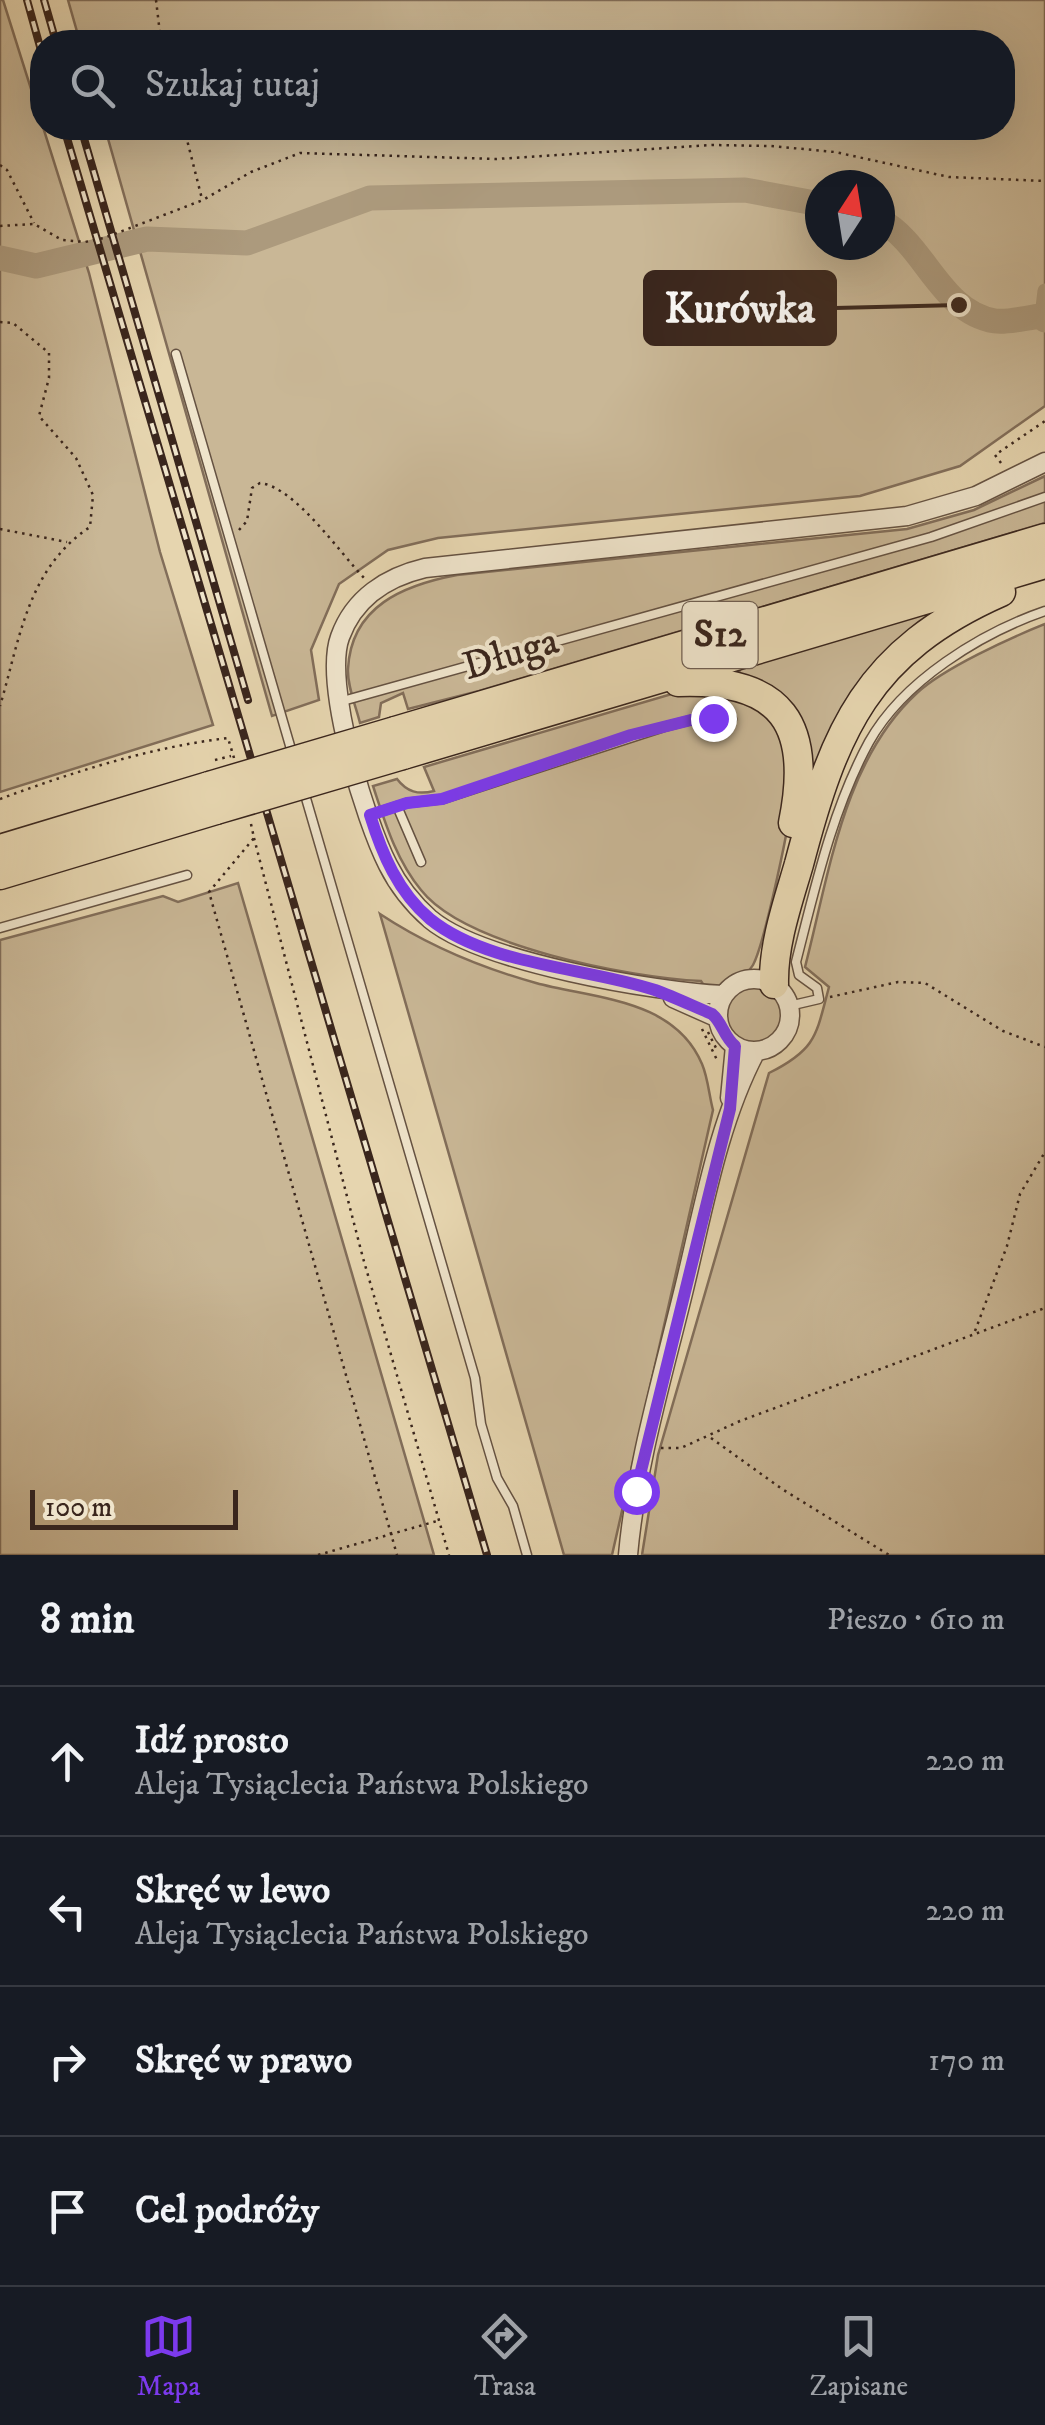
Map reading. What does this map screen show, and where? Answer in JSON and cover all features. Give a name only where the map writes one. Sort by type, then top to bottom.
[{"type":"highway","name":"Długa","points":[[399,743],[1045,538]]},
{"type":"highway","name":"S12","points":[[642,684],[1045,567]]},
{"type":"highway","points":[[771,990],[782,930],[816,802],[830,758],[852,716],[874,684],[914,642],[963,609],[1045,567]]},
{"type":"highway","points":[[642,684],[712,682],[743,687],[782,716],[798,744],[799,793],[760,961],[771,990]]},
{"type":"highway","name":"Długa","points":[[0,849],[213,786],[642,684]]},
{"type":"highway","name":"Długa","points":[[0,875],[213,786]]},
{"type":"street","points":[[718,1018],[654,990],[491,949],[438,925],[417,906],[382,853],[339,702],[334,672],[339,638],[350,616],[374,590],[400,575],[425,568],[907,516],[976,496],[1045,462]]},
{"type":"street","points":[[735,983],[771,990],[786,1033],[773,1046],[756,1051],[735,1046],[726,1039],[718,1018],[723,995],[735,983]]},
{"type":"street","points":[[654,990],[723,995]]},
{"type":"street","points":[[628,1555],[632,1510],[645,1448],[730,1109],[735,1046]]},
{"type":"street","points":[[730,1109],[756,1051]]},
{"type":"lane","points":[[176,354],[475,1378],[481,1424],[497,1478],[513,1506],[528,1555]]},
{"type":"lane","points":[[339,702],[931,537],[1045,496]]},
{"type":"lane","points":[[771,990],[818,1000],[817,988],[799,975],[796,962],[842,801],[870,740],[908,694],[951,658],[1004,625],[1045,611]]},
{"type":"lane","points":[[370,815],[442,799],[664,726],[691,720],[732,719]]},
{"type":"lane","points":[[397,806],[421,862]]},
{"type":"lane","points":[[0,928],[188,875]]},
{"type":"path","points":[[156,0],[160,30]]},
{"type":"path","points":[[187,140],[203,200]]},
{"type":"path","points":[[0,226],[34,224],[62,240],[85,242],[104,238],[203,200],[251,172],[300,153],[496,160],[771,146],[835,152],[949,177],[1043,181]]},
{"type":"path","points":[[0,165],[7,170],[34,224]]},
{"type":"path","points":[[0,322],[13,323],[49,353],[49,378],[39,416],[76,458],[94,495],[90,527],[68,542],[36,585],[0,706]]},
{"type":"path","points":[[1005,469],[995,455],[1045,422]]},
{"type":"path","points":[[228,533],[243,529],[248,521],[252,488],[260,482],[270,484],[288,494],[374,590]]},
{"type":"path","points":[[0,529],[68,542]]},
{"type":"path","points":[[0,799],[145,753],[204,740],[228,738],[237,771]]},
{"type":"path","points":[[213,786],[233,755]]},
{"type":"path","points":[[250,818],[358,1239],[449,1555]]},
{"type":"path","points":[[254,838],[209,892],[397,1555]]},
{"type":"path","points":[[818,1000],[898,982],[925,983],[1002,1031],[1045,1047]]},
{"type":"path","points":[[974,1334],[1008,1246],[1020,1194],[1045,1152]]},
{"type":"path","points":[[645,1448],[681,1448],[740,1422],[1045,1308]]},
{"type":"path","points":[[708,1437],[888,1555]]},
{"type":"path","points":[[318,1555],[439,1521]]},
{"type":"shaded area","points":[[3,0],[30,86],[30,140],[47,140],[89,273],[160,552],[213,725],[0,792]]},
{"type":"shaded area","points":[[68,0],[1045,0],[1045,406],[960,466],[860,496],[438,538],[388,550],[339,584],[311,650],[319,700],[272,716],[108,140],[1015,140],[1015,30],[77,30]]},
{"type":"shaded area","points":[[1045,476],[1045,523],[479,691],[408,709],[403,693],[381,703],[379,717],[360,723],[348,676],[351,647],[370,614],[384,602],[418,585],[457,575],[907,529],[974,510]]},
{"type":"shaded area","points":[[955,604],[913,635],[812,786],[809,771],[738,674],[741,668]]},
{"type":"shaded area","points":[[1045,624],[1045,1555],[642,1555],[658,1455],[769,1073],[806,1048],[821,1017],[829,987],[805,967],[831,858],[855,785],[892,721],[917,693],[960,664]]},
{"type":"shaded area","points":[[675,693],[736,694],[776,722],[789,773],[791,803],[770,907],[753,965],[739,979],[707,990],[701,981],[593,966],[510,943],[443,910],[412,878],[392,840],[373,786],[397,779],[413,791],[434,791],[424,767]]},
{"type":"shaded area","points":[[238,883],[434,1555],[0,1555],[0,940],[163,896],[178,902]]},
{"type":"shaded area","points":[[380,914],[436,946],[495,970],[607,998],[652,1014],[689,1042],[704,1069],[713,1110],[612,1555],[564,1555]]},
{"type":"shaded area","points":[[755,986],[776,994],[784,1015],[776,1036],[755,1044],[734,1036],[726,1015],[734,994]]},
{"type":"waterway","points":[[0,258],[36,266],[147,239],[247,243],[370,198],[745,190],[805,201]]},
{"type":"waterway","points":[[895,230],[946,291],[976,315],[995,321],[1042,316],[1045,320]]},
{"type":"waterway","points":[[1042,316],[1045,291]]},
{"type":"railway","points":[[27,0],[35,30]]},
{"type":"railway","points":[[44,0],[53,30]]},
{"type":"railway","points":[[68,140],[487,1555]]},
{"type":"railway","points":[[85,140],[248,700]]},
{"type":"place","name":"Kurówka","points":[[959,305]]},
{"type":"route","points":[[636,1491],[730,1109],[735,1046],[726,1039],[718,1018],[654,990],[491,949],[438,925],[409,898],[396,879],[382,853],[370,815],[407,803],[442,799],[631,735],[713,718]]}]
